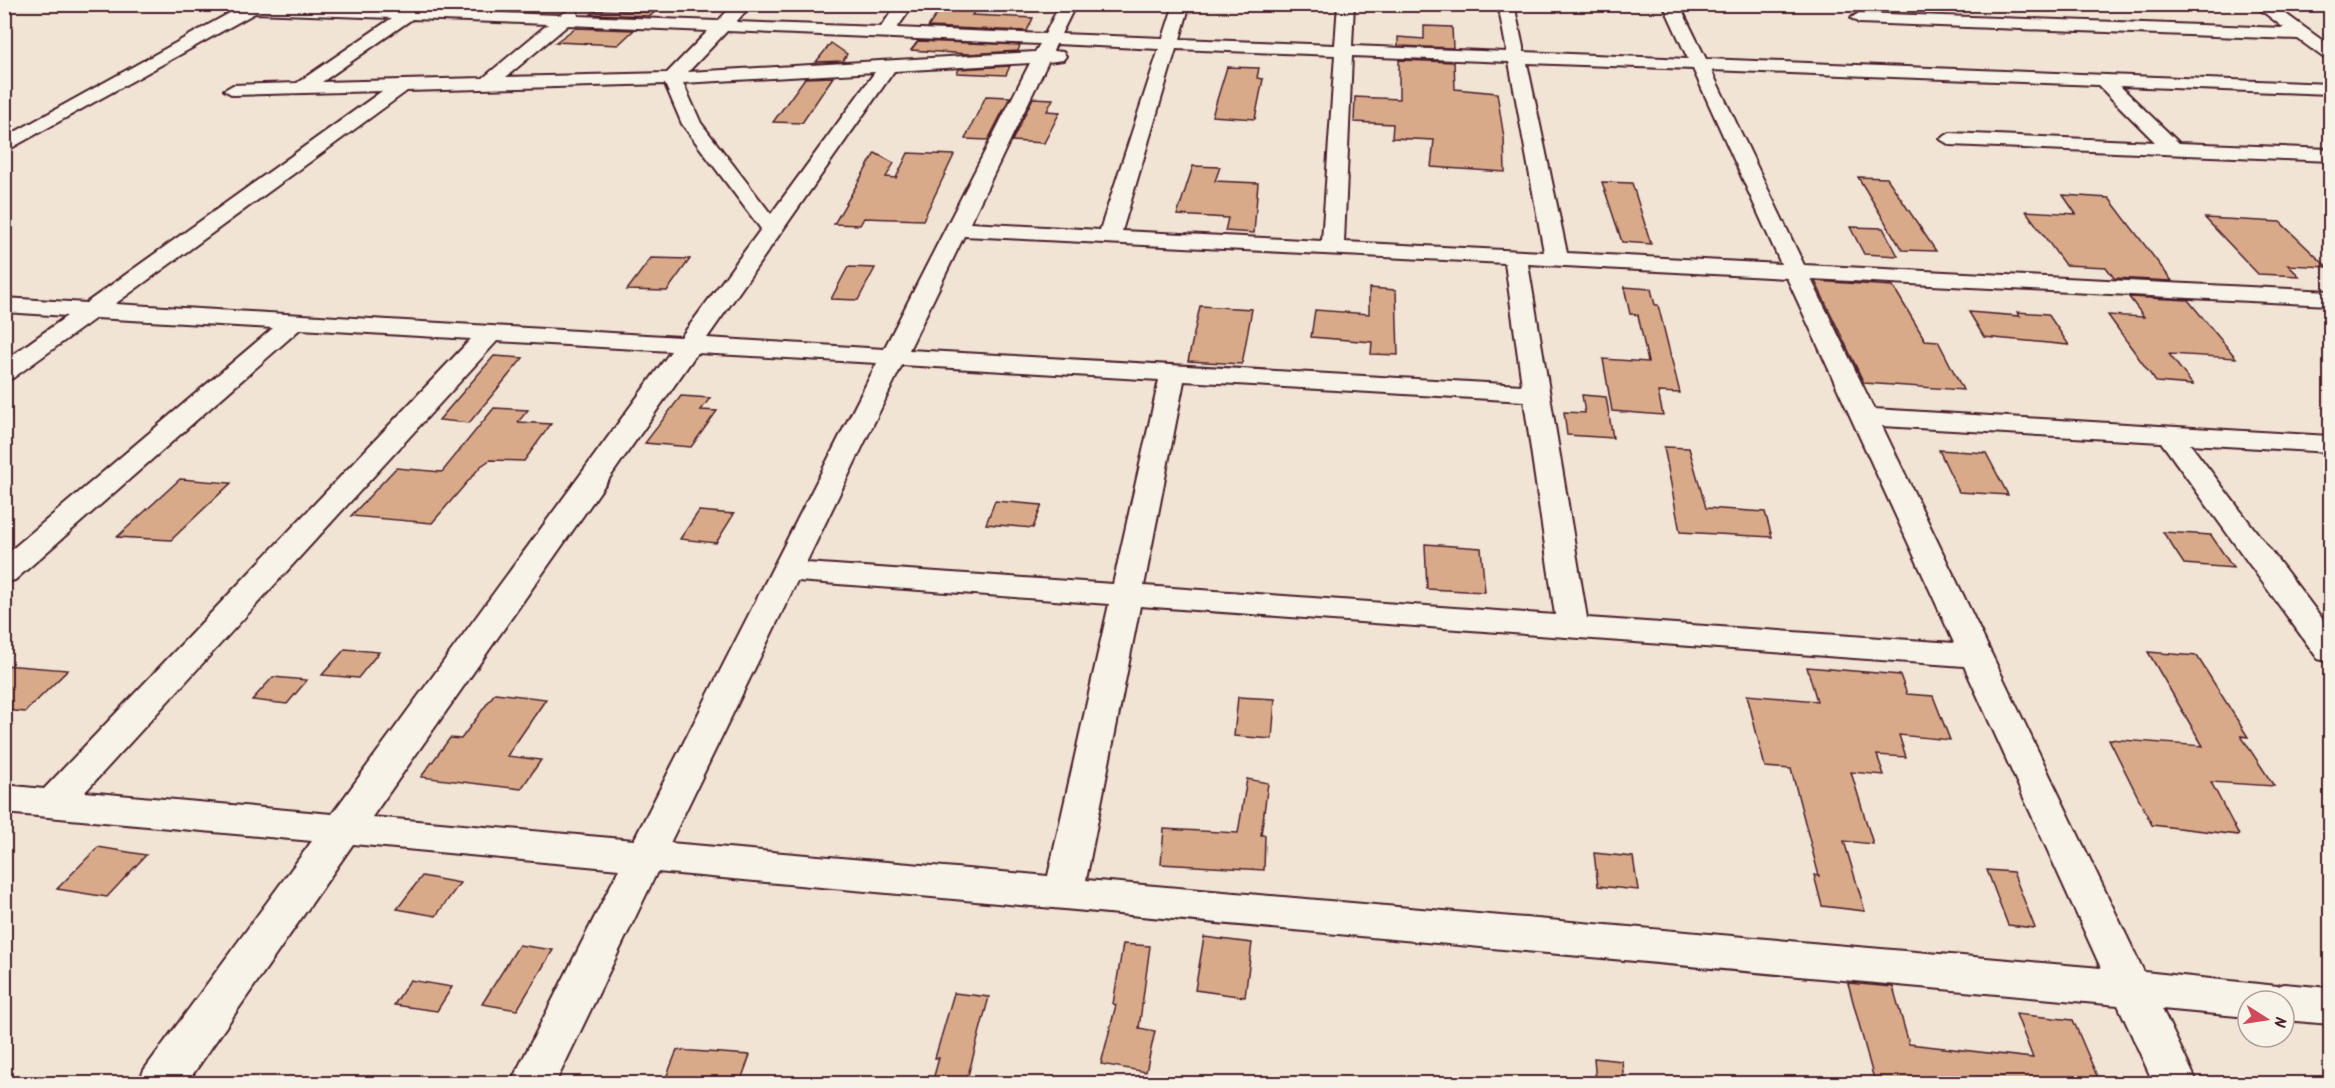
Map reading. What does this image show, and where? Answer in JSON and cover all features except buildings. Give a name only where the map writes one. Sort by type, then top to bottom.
[{"type":"street","points":[[488,83],[583,4]]},
{"type":"street","points":[[672,78],[744,4]]},
{"type":"street","points":[[885,33],[906,4]]},
{"type":"street","points":[[532,1083],[1068,4]]},
{"type":"street","points":[[1109,237],[1165,43],[1182,4]]},
{"type":"street","points":[[1333,248],[1346,4]]},
{"type":"street","points":[[1506,4],[1557,259]]},
{"type":"street","points":[[1671,4],[2176,1083]]},
{"type":"street","points":[[1977,4],[1998,17],[2067,25]]},
{"type":"street","points":[[2261,4],[2331,54]]},
{"type":"street","points":[[4,146],[256,6],[416,9],[564,20],[885,33],[1046,48]]},
{"type":"street","points":[[301,88],[416,9]]},
{"type":"street","points":[[1859,18],[2299,31],[2331,30]]},
{"type":"street","points":[[233,90],[672,78],[890,64],[1046,48],[1165,43],[2331,89]]},
{"type":"street","points":[[160,1083],[890,64]]},
{"type":"street","points":[[672,78],[692,124],[772,229]]},
{"type":"street","points":[[2103,80],[2173,148]]},
{"type":"street","points":[[4,373],[403,85]]},
{"type":"street","points":[[1950,139],[2331,155]]},
{"type":"street","points":[[957,229],[2331,298]]},
{"type":"street","points":[[1515,257],[1573,627]]},
{"type":"street","points":[[4,305],[1537,394]]},
{"type":"street","points":[[4,573],[294,322]]},
{"type":"street","points":[[53,803],[491,333]]},
{"type":"street","points":[[1064,893],[1173,373]]},
{"type":"street","points":[[1865,417],[2331,444]]},
{"type":"street","points":[[2169,435],[2331,651]]},
{"type":"street","points":[[786,571],[1976,656]]},
{"type":"street","points":[[4,799],[2236,998]]},
{"type":"street","points":[[2296,1003],[2331,1006]]}]
